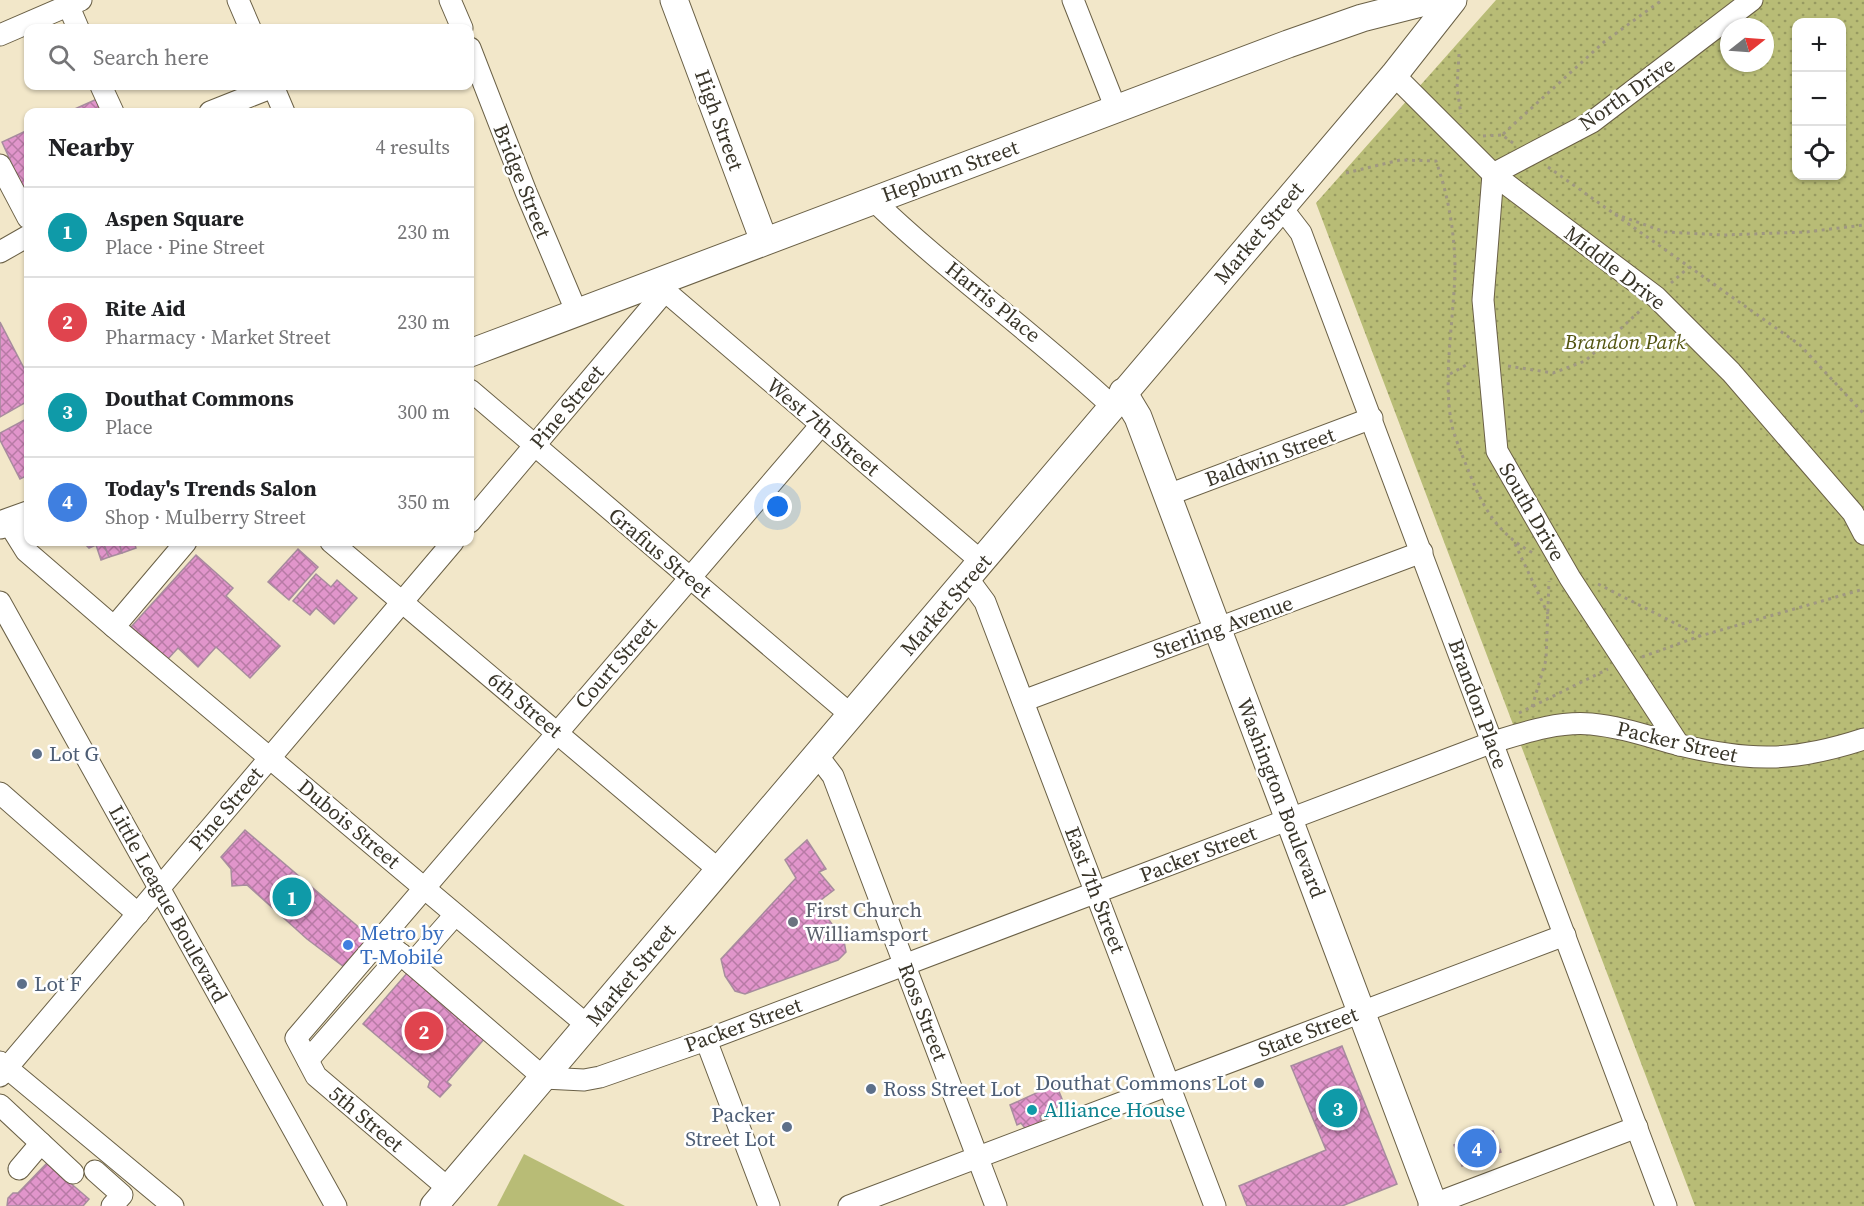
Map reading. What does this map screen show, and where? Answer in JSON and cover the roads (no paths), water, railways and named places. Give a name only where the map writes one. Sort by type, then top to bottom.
[{"type":"main road","name":"High Street","points":[[674,0],[764,241]]},
{"type":"main road","name":"Hepburn Street","points":[[474,352],[578,313],[663,286],[764,241],[872,199],[1362,18],[1433,0]]},
{"type":"main road","name":"Market Street","points":[[441,1198],[1394,75],[1453,0]]},
{"type":"main road","name":"Washington Boulevard","points":[[1118,399],[1138,417],[1432,1206]]},
{"type":"street","points":[[238,0],[248,24]]},
{"type":"street","points":[[450,0],[460,24]]},
{"type":"street","points":[[1073,0],[1116,109]]},
{"type":"street","name":"North Drive","points":[[1493,174],[1592,122],[1752,0]]},
{"type":"street","points":[[0,35],[72,2],[77,24]]},
{"type":"street","name":"Bridge Street","points":[[474,58],[526,192],[578,313]]},
{"type":"street","name":"Middle Drive","points":[[1394,75],[1493,174],[1656,297],[1739,381],[1853,513],[1864,534]]},
{"type":"street","points":[[103,90],[111,108]]},
{"type":"street","points":[[220,108],[263,90]]},
{"type":"street","points":[[275,90],[282,108]]},
{"type":"street","points":[[0,165],[24,210]]},
{"type":"street","name":"South Drive","points":[[1493,174],[1483,300],[1497,451],[1565,570],[1679,744]]},
{"type":"street","name":"Harris Place","points":[[872,199],[898,224],[1058,355],[1118,399]]},
{"type":"street","name":"Brandon Place","points":[[1281,207],[1301,233],[1666,1206]]},
{"type":"street","points":[[0,252],[24,238]]},
{"type":"street","name":"West 7th Street","points":[[663,286],[821,425],[975,570]]},
{"type":"street","name":"Pine Street","points":[[474,517],[663,286]]},
{"type":"street","name":"Grafius Street","points":[[474,393],[851,715]]},
{"type":"street","name":"Baldwin Street","points":[[1168,495],[1372,418]]},
{"type":"street","name":"Court Street","points":[[296,1038],[426,890],[557,732],[821,425]]},
{"type":"street","name":"Dubois Street","points":[[12,521],[24,546]]},
{"type":"street","name":"Dubois Street","points":[[24,546],[114,627],[588,1026]]},
{"type":"street","points":[[114,627],[183,546]]},
{"type":"street","name":"6th Street","points":[[336,546],[719,870]]},
{"type":"street","name":"Pine Street","points":[[2,1069],[138,914],[450,546]]},
{"type":"street","name":"Sterling Avenue","points":[[1023,700],[1422,552]]},
{"type":"street","name":"East 7th Street","points":[[975,570],[985,602],[1215,1206]]},
{"type":"street","name":"Little League Boulevard","points":[[0,602],[336,1206]]},
{"type":"street","name":"Packer Street","points":[[544,1078],[584,1080],[600,1077],[706,1040],[1493,742],[1536,729],[1589,723],[1754,759],[1788,757],[1833,749],[1864,739]]},
{"type":"street","name":"Ross Street","points":[[817,755],[833,776],[996,1206]]},
{"type":"street","points":[[0,793],[138,914]]},
{"type":"street","points":[[308,1060],[406,959],[455,915]]},
{"type":"street","name":"State Street","points":[[849,1206],[1565,935]]},
{"type":"street","points":[[383,939],[544,1078]]},
{"type":"street","name":"5th Street","points":[[296,1038],[316,1076],[441,1198]]},
{"type":"street","points":[[706,1040],[769,1206]]},
{"type":"street","points":[[2,1069],[102,1150],[160,1202]]},
{"type":"street","points":[[0,1105],[73,1173]]},
{"type":"street","points":[[1432,1206],[1637,1127]]},
{"type":"street","points":[[19,1169],[41,1143]]},
{"type":"street","points":[[95,1171],[122,1195],[112,1206]]},
{"type":"place","name":"Lot G","points":[[37,754]]},
{"type":"place","name":"Aspen Square","points":[[292,897]]},
{"type":"place","name":"First Church Williamsport","points":[[793,922]]},
{"type":"place","name":"Metro by T-Mobile","points":[[348,945]]},
{"type":"place","name":"Lot F","points":[[22,984]]},
{"type":"place","name":"Rite Aid","points":[[424,1031]]},
{"type":"place","name":"Douthat Commons Lot","points":[[1259,1083]]},
{"type":"place","name":"Ross Street Lot","points":[[871,1089]]},
{"type":"place","name":"Douthat Commons","points":[[1338,1108]]},
{"type":"place","name":"Alliance House","points":[[1032,1110]]},
{"type":"place","name":"Packer Street Lot","points":[[787,1127]]},
{"type":"place","name":"Today's Trends Salon","points":[[1477,1148]]},
{"type":"park label","name":"Brandon Park","points":[[1625,342]]}]
